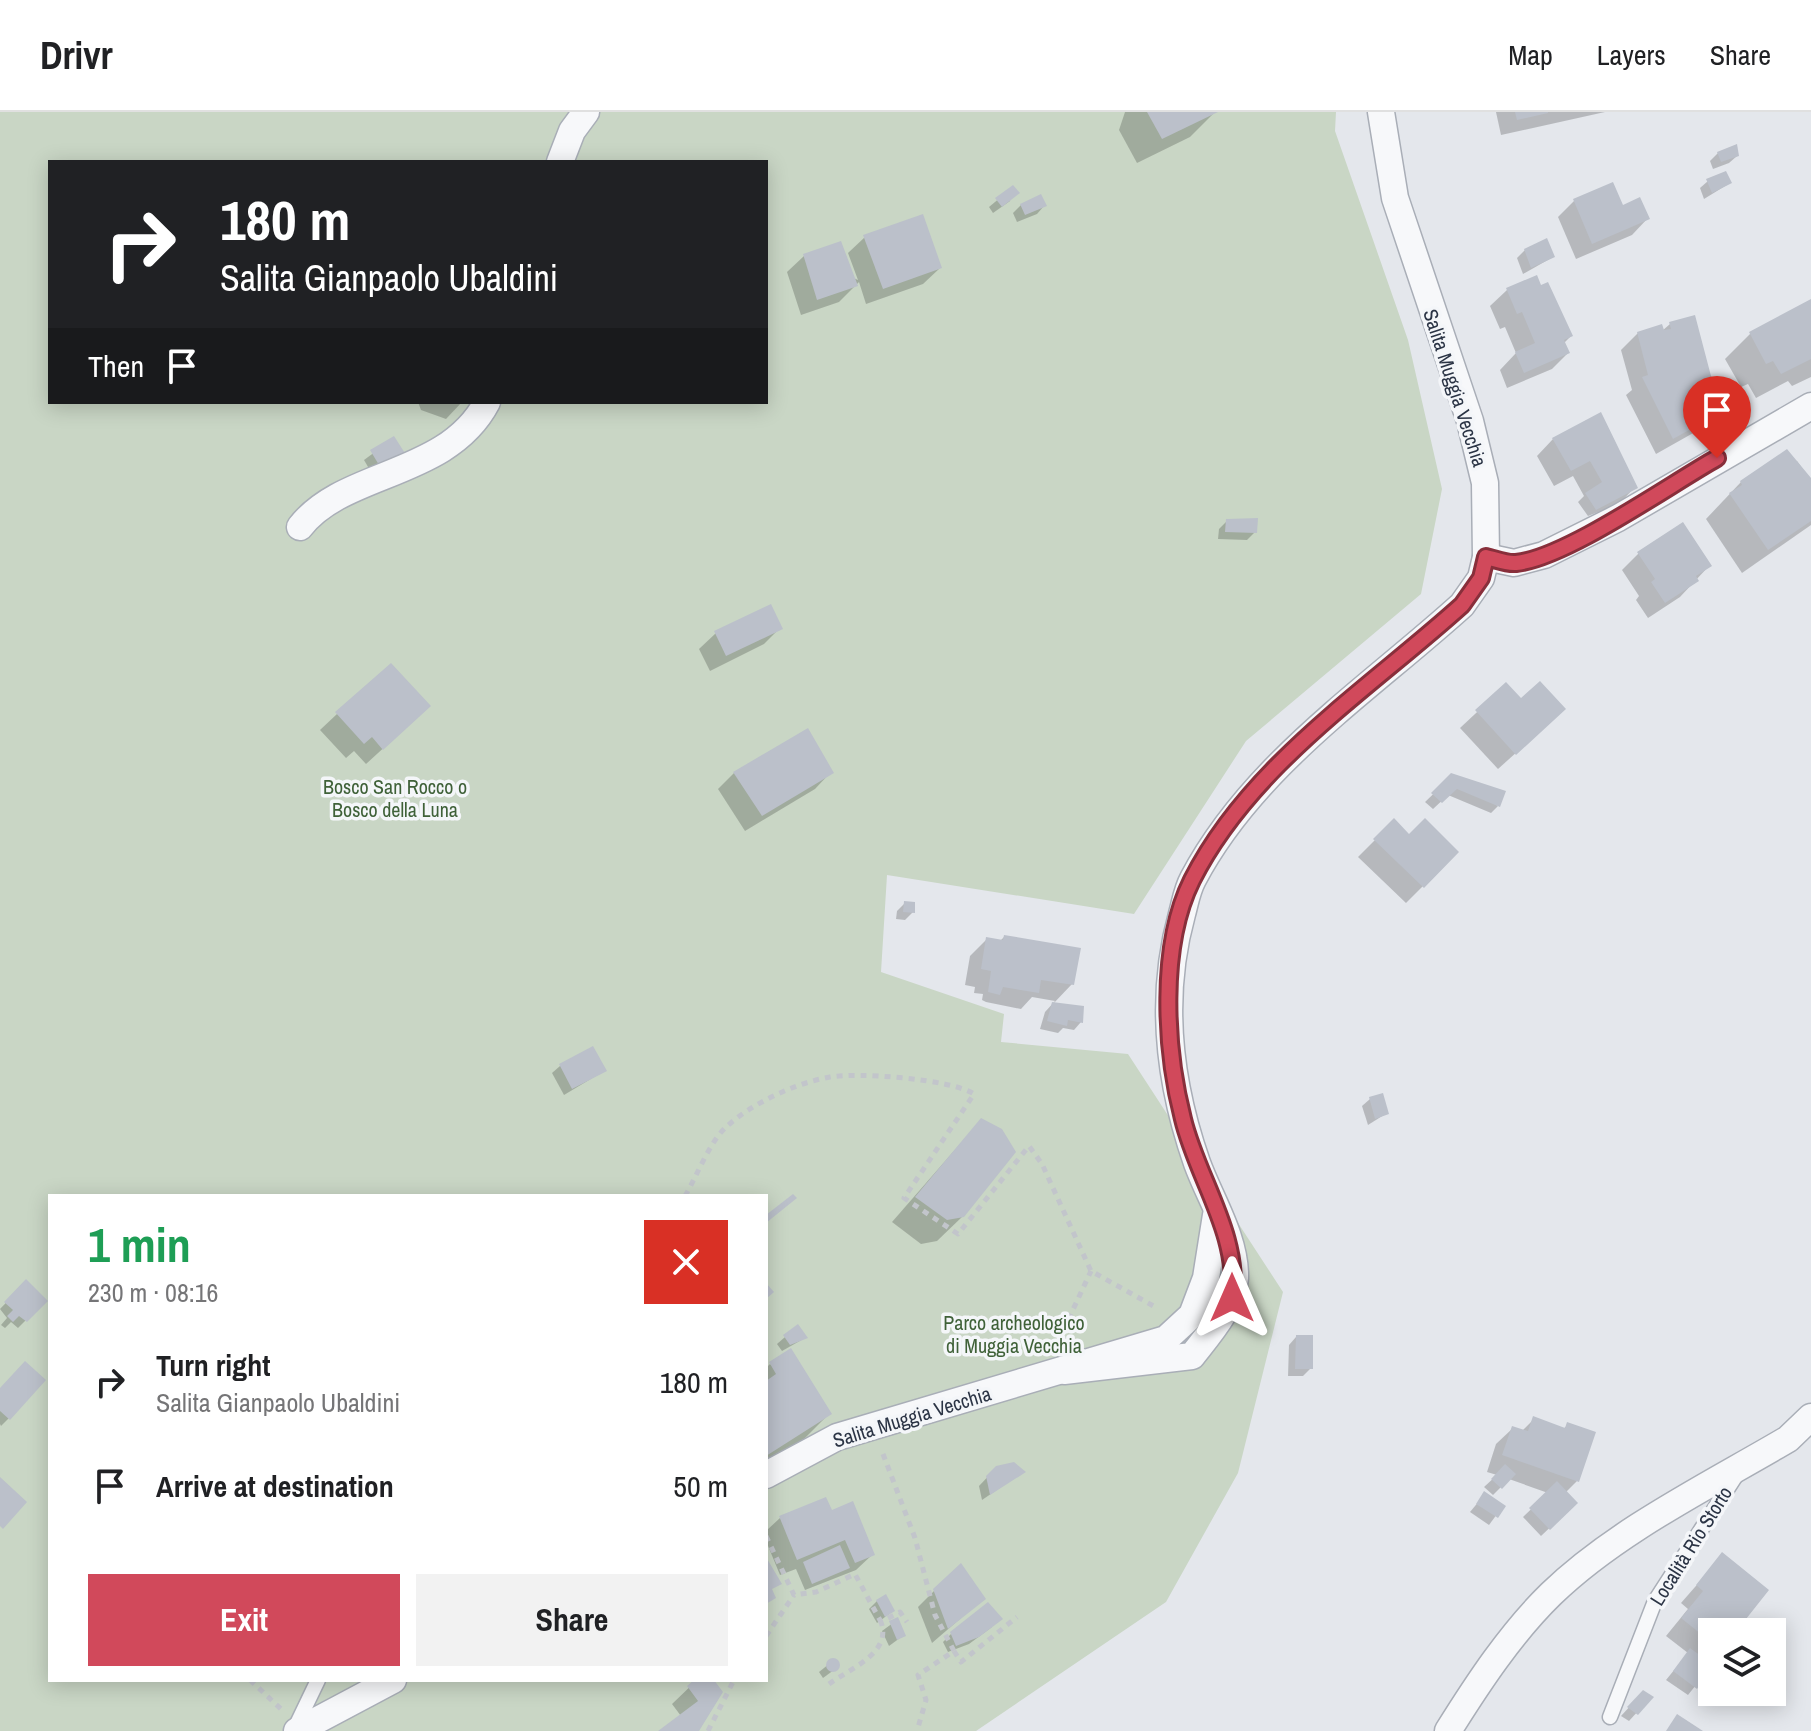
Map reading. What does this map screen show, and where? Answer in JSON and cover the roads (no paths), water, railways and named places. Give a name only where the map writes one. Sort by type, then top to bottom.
[{"type":"street","points":[[561,160],[572,131],[586,112]]},
{"type":"street","name":"Salita Muggia Vecchia","points":[[768,1474],[837,1437],[1166,1339],[1192,1315],[1206,1278],[1217,1211],[1182,1118],[1169,1036],[1167,1001],[1174,943],[1191,882],[1226,824],[1282,763],[1462,605],[1481,578],[1486,557],[1485,483],[1470,421],[1395,198],[1381,112]]},
{"type":"street","points":[[300,527],[322,505],[447,447],[485,404]]},
{"type":"street","points":[[1486,557],[1514,563],[1544,555],[1618,518],[1811,406]]},
{"type":"street","points":[[1448,1731],[1524,1622],[1553,1592],[1606,1550],[1788,1439],[1811,1417]]},
{"type":"street","points":[[296,1728],[389,1682]]},
{"type":"lane","name":"Località Rio Storto","points":[[1610,1717],[1655,1601],[1741,1467]]},
{"type":"lane","points":[[296,1728],[317,1682]]},
{"type":"park label","name":"Bosco San Rocco o Bosco della Luna","points":[[395,798]]},
{"type":"park label","name":"Parco archeologico di Muggia Vecchia","points":[[1014,1334]]}]
